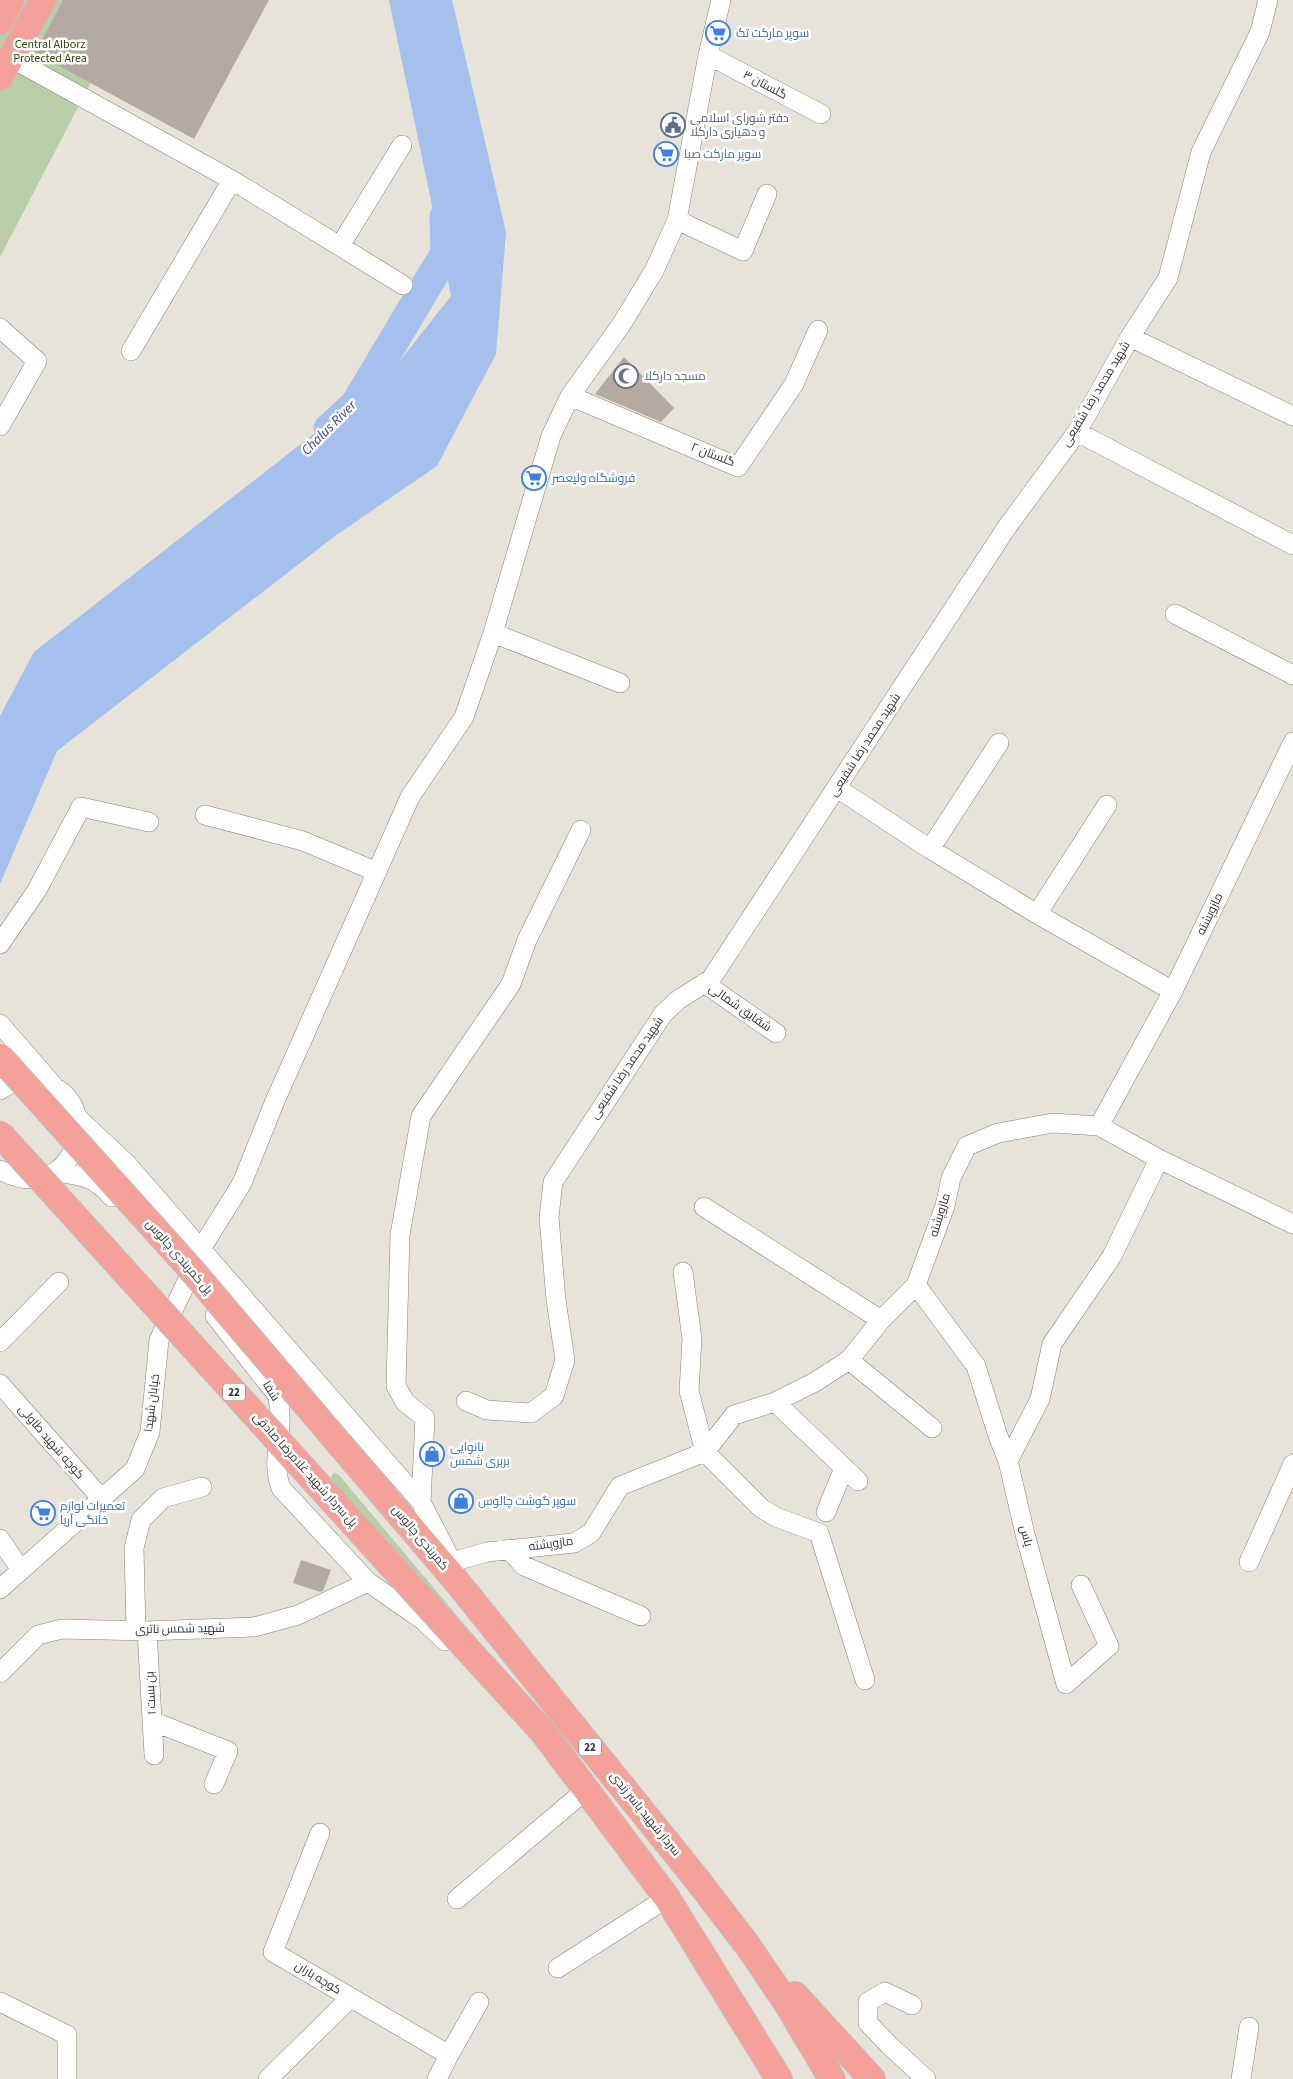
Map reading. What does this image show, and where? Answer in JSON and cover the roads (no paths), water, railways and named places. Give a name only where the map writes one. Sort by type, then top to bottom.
[{"type":"highway","points":[[0,21],[12,0]]},
{"type":"highway","points":[[5,68],[43,0]]},
{"type":"highway","name":"پل کمربندی چالوس","points":[[0,1057],[189,1267],[354,1461]]},
{"type":"highway","name":"پل سردار شهید غلامرضا صادقی","points":[[0,1134],[543,1732]]},
{"type":"highway","name":"کمربندی چالوس","points":[[354,1461],[453,1570],[484,1617]]},
{"type":"highway","name":"22","points":[[484,1617],[498,1661],[543,1732],[667,1898],[778,2079]]},
{"type":"highway","name":"سردار شهید یاسر زندی","points":[[484,1617],[695,1877],[748,1946],[786,2002],[832,2079]]},
{"type":"highway","points":[[667,1898],[695,1877]]},
{"type":"highway","points":[[748,1946],[872,2079]]},
{"type":"street","points":[[201,1248],[242,1182],[275,1101],[410,797],[464,717],[494,633],[551,436],[570,396],[621,325],[650,279],[677,220],[708,55],[721,0]]},
{"type":"street","name":"شهید محمد رضا شفیعی","points":[[466,1401],[487,1410],[531,1413],[554,1396],[565,1360],[556,1300],[549,1218],[553,1182],[663,1014],[678,1000],[712,979],[1007,527],[1077,432],[1130,337],[1168,278],[1201,152],[1260,32],[1268,0]]},
{"type":"street","name":"گلستان ۳","points":[[708,55],[821,114]]},
{"type":"street","points":[[5,68],[232,180],[404,285]]},
{"type":"street","points":[[340,246],[402,145]]},
{"type":"street","points":[[131,351],[232,180]]},
{"type":"street","points":[[677,220],[743,250],[767,194]]},
{"type":"street","points":[[0,328],[37,361],[0,426]]},
{"type":"street","name":"گلستان ۲","points":[[570,396],[738,467],[794,384],[818,330]]},
{"type":"street","points":[[1130,337],[1293,416]]},
{"type":"street","points":[[1077,432],[1293,545]]},
{"type":"street","points":[[1175,614],[1293,675]]},
{"type":"street","points":[[494,633],[620,683]]},
{"type":"street","name":"مازوپشته","points":[[453,1570],[487,1552],[574,1543],[591,1533],[620,1486],[705,1452],[734,1415],[775,1402],[816,1382],[849,1360],[881,1320],[916,1285],[945,1206],[951,1178],[966,1146],[998,1133],[1053,1124],[1099,1126],[1173,992],[1293,742]]},
{"type":"street","points":[[930,849],[999,743]]},
{"type":"street","points":[[837,788],[930,849],[1037,914],[1173,992]]},
{"type":"street","points":[[1037,914],[1107,804]]},
{"type":"street","points":[[0,944],[37,890],[81,807],[149,822]]},
{"type":"street","points":[[205,815],[303,841],[377,872]]},
{"type":"street","points":[[421,1502],[425,1418],[405,1402],[396,1386],[400,1234],[421,1116],[511,984],[526,940],[581,830]]},
{"type":"street","name":"شقایق شمالی","points":[[704,984],[776,1032]]},
{"type":"street","points":[[0,1024],[53,1085],[68,1099],[78,1118],[127,1164],[421,1502],[453,1570]]},
{"type":"street","points":[[0,1090],[12,1082],[32,1080],[53,1085]]},
{"type":"street","points":[[5,1176],[36,1179],[55,1172],[70,1158],[73,1151],[78,1138],[78,1118]]},
{"type":"street","points":[[1099,1126],[1159,1160],[1293,1224]]},
{"type":"street","points":[[55,1172],[81,1176],[100,1183],[99,1172],[106,1162],[116,1159],[127,1164]]},
{"type":"street","points":[[1008,1461],[1040,1399],[1052,1344],[1112,1256],[1159,1160]]},
{"type":"street","name":"شفا","points":[[100,1183],[187,1281],[277,1395],[281,1409],[281,1423],[276,1463],[277,1477],[281,1488],[368,1582],[424,1621],[543,1732]]},
{"type":"street","points":[[704,1207],[881,1320]]},
{"type":"street","points":[[683,1272],[692,1339],[689,1392],[705,1452],[762,1508],[776,1517],[819,1533],[865,1680]]},
{"type":"street","name":"خیابان شهدا","points":[[0,1589],[135,1469],[150,1432],[159,1340],[187,1281]]},
{"type":"street","points":[[0,1342],[59,1282]]},
{"type":"street","name":"یاس","points":[[916,1285],[976,1366],[1008,1461],[1025,1534],[1066,1684],[1109,1646],[1082,1585]]},
{"type":"street","points":[[849,1360],[932,1428]]},
{"type":"street","name":"کوچه شهید طاولی","points":[[0,1384],[102,1499]]},
{"type":"street","points":[[775,1402],[858,1481]]},
{"type":"street","points":[[1249,1562],[1293,1464]]},
{"type":"street","points":[[826,1512],[844,1468]]},
{"type":"street","name":"بن بست ۱","points":[[154,1755],[134,1548],[141,1520],[163,1498],[202,1487]]},
{"type":"street","points":[[0,1539],[21,1570]]},
{"type":"street","points":[[508,1549],[524,1566],[641,1616]]},
{"type":"street","name":"شهید شمس ناتری","points":[[0,1673],[38,1635],[62,1628],[141,1631],[254,1627],[298,1615],[368,1582]]},
{"type":"street","points":[[152,1721],[228,1750],[214,1784]]},
{"type":"street","points":[[457,1900],[586,1790]]},
{"type":"street","name":"کوچه باران","points":[[320,1833],[273,1952],[449,2055]]},
{"type":"street","points":[[558,1968],[667,1898]]},
{"type":"street","points":[[912,2005],[885,1992],[868,2002],[868,2023],[926,2079]]},
{"type":"street","points":[[268,2079],[350,1998]]},
{"type":"street","points":[[0,2002],[66,2035],[67,2079]]},
{"type":"street","points":[[437,2079],[479,2002]]},
{"type":"street","points":[[1241,2079],[1249,2027]]},
{"type":"water","points":[[389,0],[452,0],[506,232],[496,354],[437,466],[335,536],[57,751],[0,884],[0,716],[34,652],[388,376],[451,296]]},
{"type":"waterway","name":"Chalus River","points":[[329,429],[356,404],[446,253],[445,217]]},
{"type":"place","name":"سوپر مارکت تک","points":[[718,33]]},
{"type":"place","name":"دفتر شورای اسلامی و دهیاری دارکلا","points":[[673,125]]},
{"type":"place","name":"سوپر مارکت صبا","points":[[666,154]]},
{"type":"place","name":"مسجد دارکلا","points":[[626,376]]},
{"type":"place","name":"فروشگاه ولیعصر","points":[[534,478]]},
{"type":"place","name":"نانوایی بربری شمس","points":[[432,1454]]},
{"type":"place","name":"سوپر گوشت چالوس","points":[[461,1501]]},
{"type":"place","name":"تعمیرات لوازم خانگی آریا","points":[[43,1513]]},
{"type":"park label","name":"Central Alborz Protected Area","points":[[50,51]]}]
